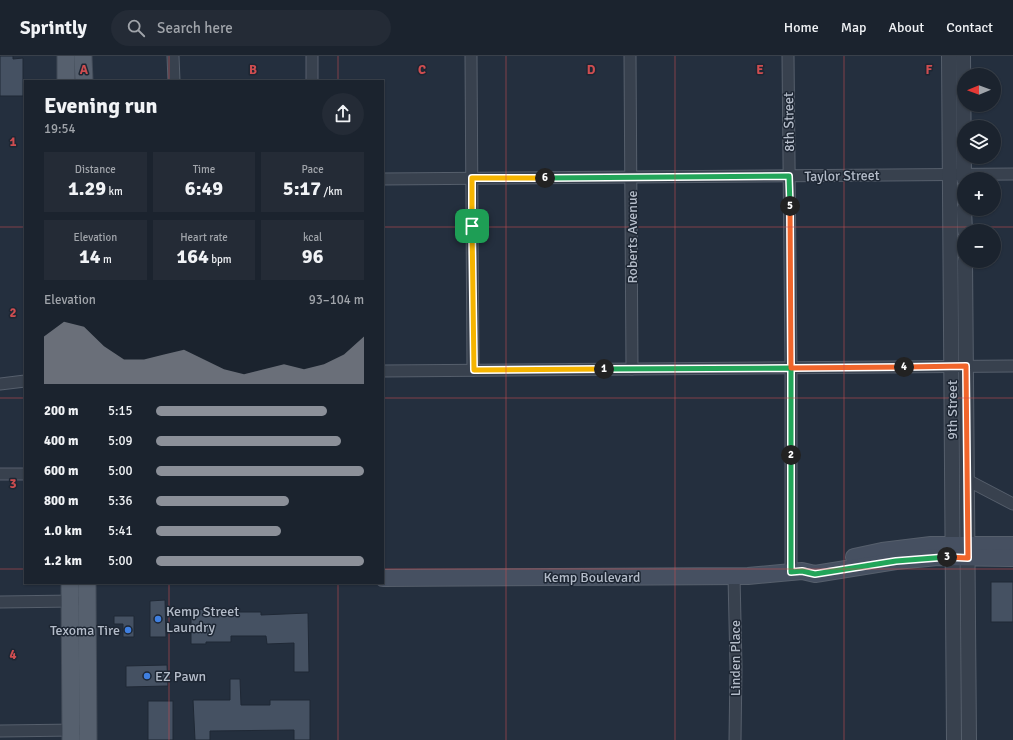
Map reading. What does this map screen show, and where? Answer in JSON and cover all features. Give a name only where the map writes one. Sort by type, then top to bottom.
[{"type":"main road","points":[[66,56],[66,80]]},
{"type":"main road","points":[[83,56],[84,80]]},
{"type":"main road","name":"Kemp Boulevard","points":[[384,578],[734,576],[796,572],[817,564],[882,551],[931,545],[960,551],[1013,558]]},
{"type":"main road","name":"Kemp Boulevard","points":[[960,551],[1013,545]]},
{"type":"main road","points":[[70,584],[71,735]]},
{"type":"main road","points":[[87,584],[88,735]]},
{"type":"street","points":[[174,56],[174,80]]},
{"type":"street","points":[[312,56],[312,80]]},
{"type":"street","points":[[471,56],[474,370]]},
{"type":"street","name":"Roberts Avenue","points":[[630,56],[632,369]]},
{"type":"street","name":"8th Street","points":[[788,56],[791,368],[796,572]]},
{"type":"street","name":"9th Street","points":[[949,56],[951,366],[969,740]]},
{"type":"street","points":[[963,56],[964,172]]},
{"type":"street","name":"Taylor Street","points":[[384,179],[950,174],[957,176]]},
{"type":"street","name":"Taylor Street","points":[[1001,175],[1013,174]]},
{"type":"street","name":"9th Street","points":[[954,740],[960,551],[967,480],[965,268]]},
{"type":"street","points":[[384,371],[1013,366]]},
{"type":"street","points":[[0,384],[24,381]]},
{"type":"street","points":[[0,474],[24,474]]},
{"type":"street","points":[[967,480],[1013,504]]},
{"type":"street","name":"Linden Place","points":[[734,576],[736,667],[735,740]]},
{"type":"street","points":[[0,602],[87,601]]},
{"type":"street","points":[[0,731],[88,735]]},
{"type":"building","points":[[0,56],[13,56],[13,59],[23,58],[23,96],[0,96]]},
{"type":"building","points":[[991,582],[1013,582],[1013,622],[991,622]]},
{"type":"building","name":"Kemp Street Laundry","points":[[165,600],[166,637],[150,637],[150,601]]},
{"type":"building","points":[[207,609],[207,612],[261,612],[261,615],[308,613],[309,672],[294,672],[294,643],[267,644],[266,636],[231,636],[231,642],[206,642],[206,644],[191,644],[191,610]]},
{"type":"building","name":"Texoma Tire","points":[[114,616],[134,616],[134,637],[123,637],[123,624],[114,624]]},
{"type":"building","name":"EZ Pawn","points":[[167,665],[168,686],[126,687],[126,666]]},
{"type":"building","points":[[230,679],[240,679],[241,705],[270,705],[270,700],[310,700],[310,740],[294,740],[294,730],[210,731],[210,740],[195,740],[193,700],[230,700]]},
{"type":"building","points":[[148,701],[173,701],[173,740],[148,740]]},
{"type":"place","name":"Kemp Street Laundry","points":[[158,619]]},
{"type":"place","name":"Texoma Tire","points":[[128,630]]},
{"type":"place","name":"EZ Pawn","points":[[147,676]]},
{"type":"route","points":[[472,226],[472,178],[789,176],[791,368],[966,366],[968,558],[938,557],[896,561],[815,574],[802,571],[791,572],[791,368],[474,370],[472,226]]}]
